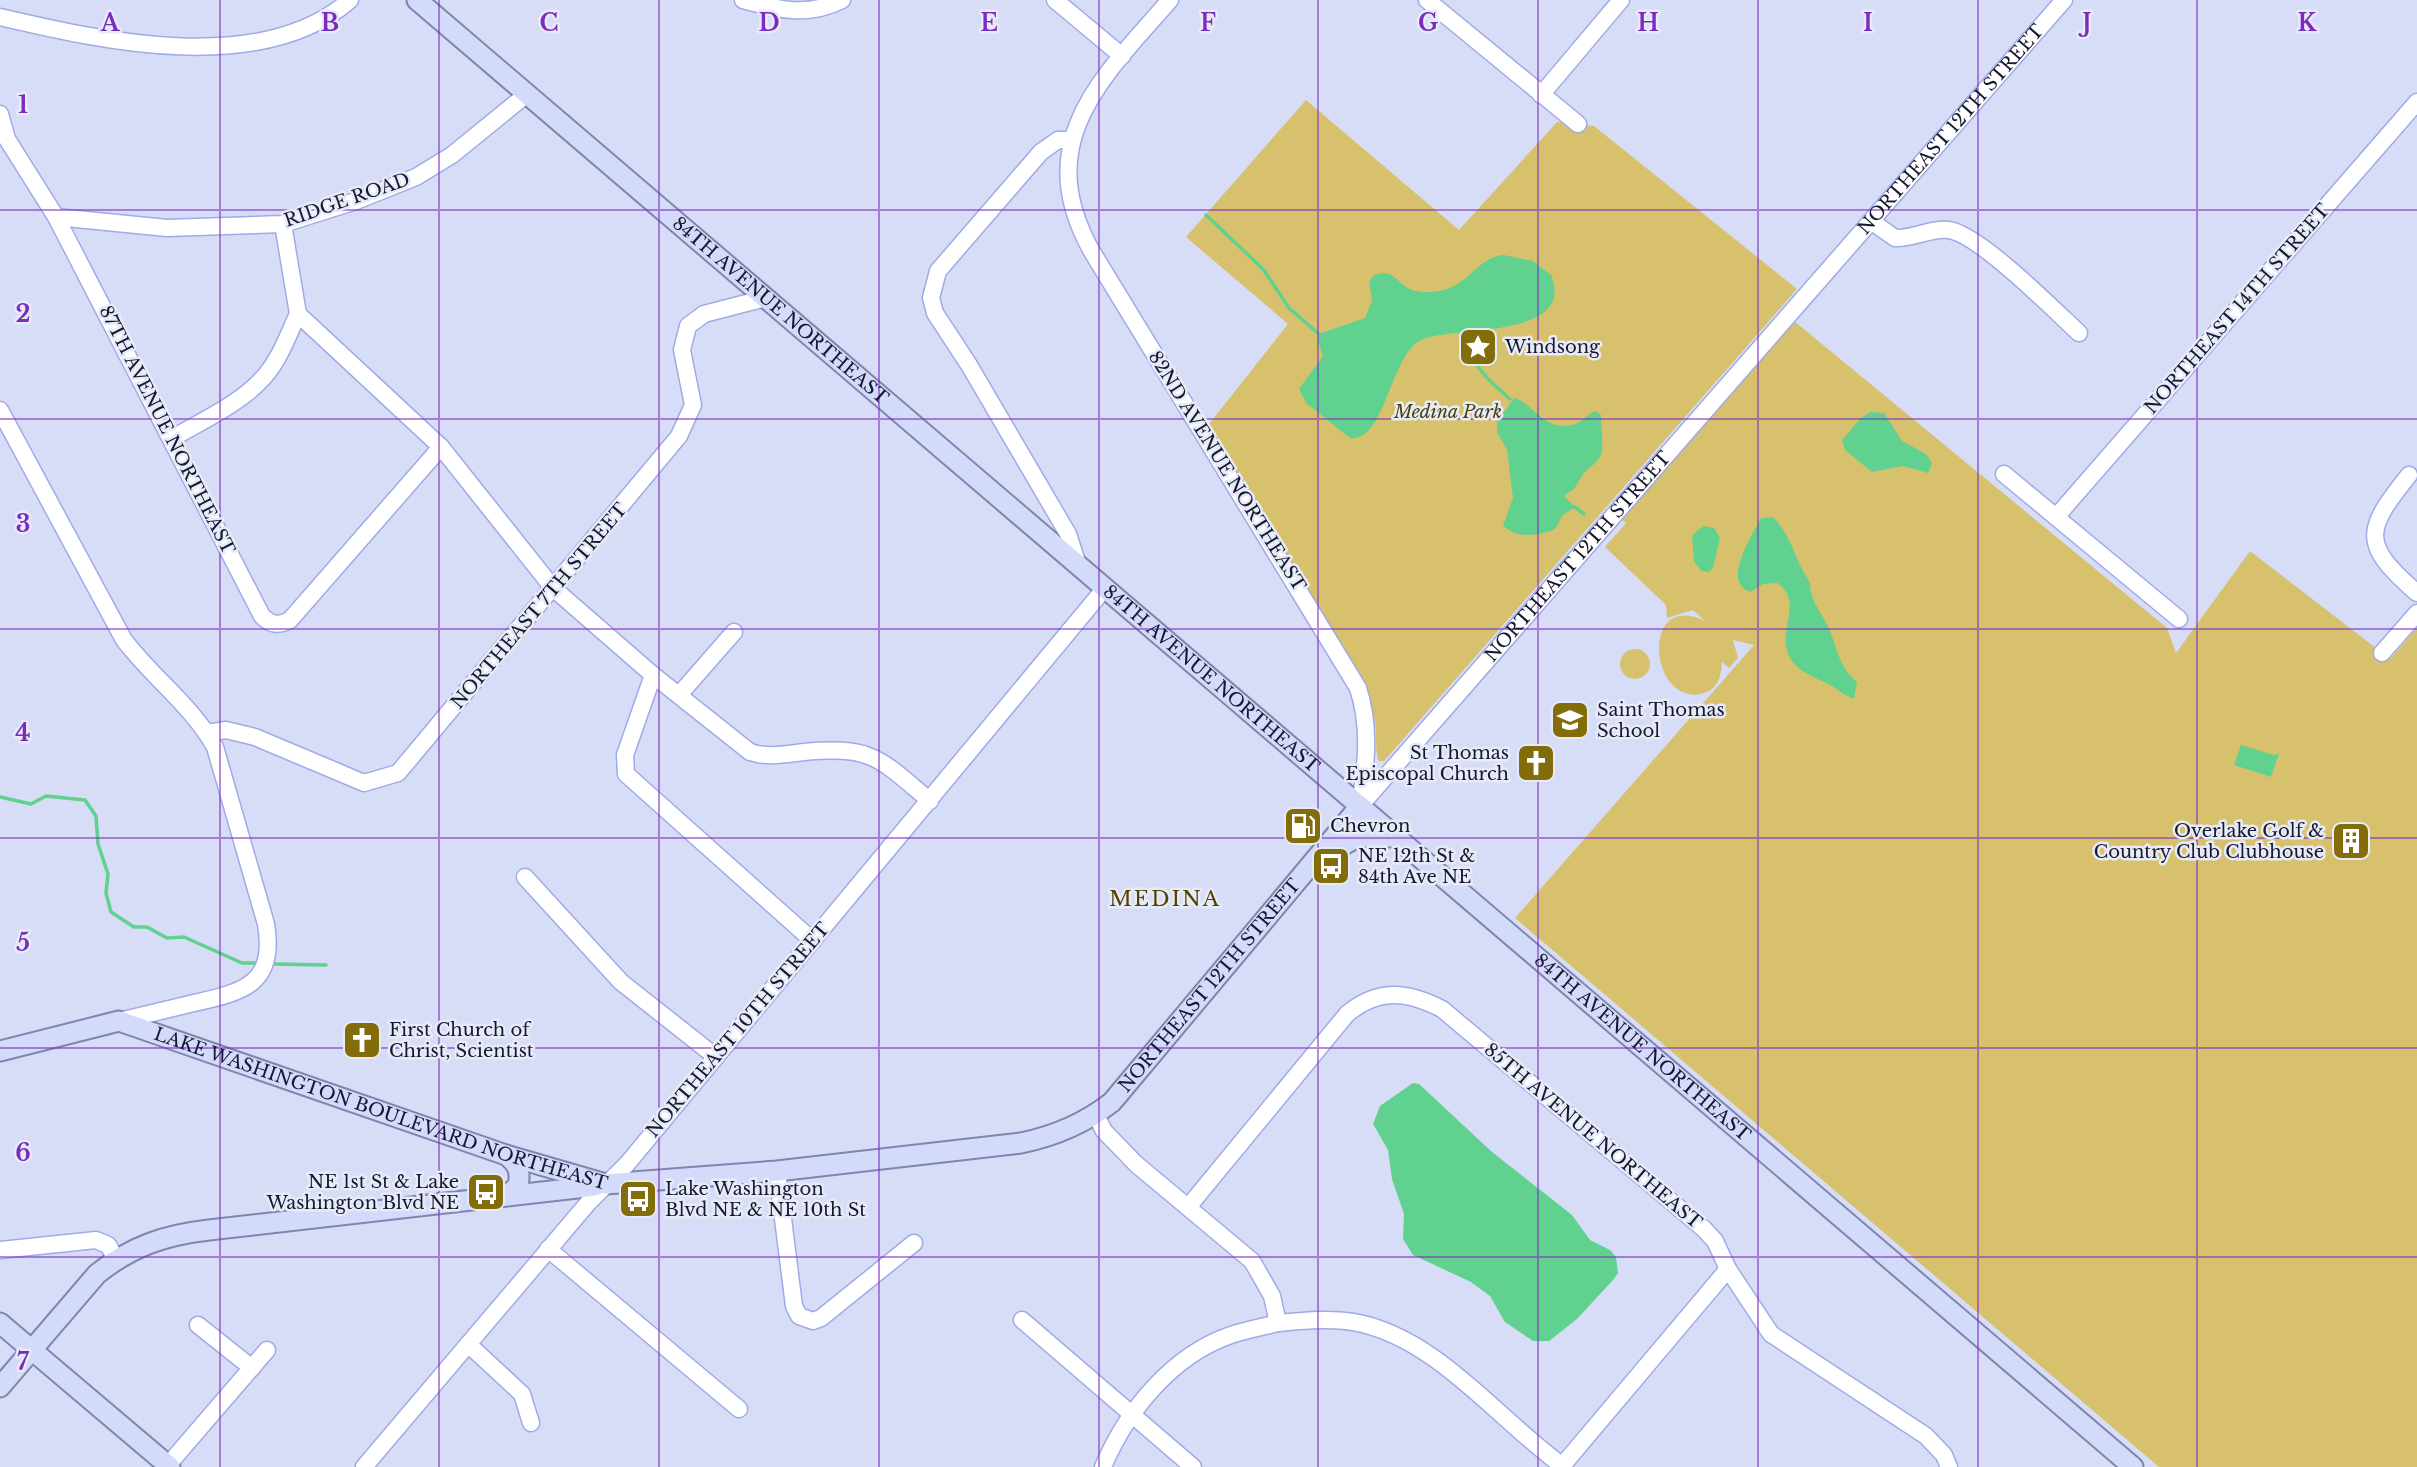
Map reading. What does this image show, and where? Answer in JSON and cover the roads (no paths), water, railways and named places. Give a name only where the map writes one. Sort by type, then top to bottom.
[{"type":"main road","name":"84TH AVENUE NORTHEAST","points":[[417,0],[2133,1467]]},
{"type":"main road","name":"NORTHEAST 12TH STREET","points":[[1096,1115],[1131,1082],[1360,806]]},
{"type":"main road","points":[[1315,861],[1357,837],[1395,837]]},
{"type":"main road","points":[[0,1051],[120,1021]]},
{"type":"main road","name":"LAKE WASHINGTON BOULEVARD NORTHEAST","points":[[120,1021],[506,1155],[606,1184],[778,1171],[1021,1143],[1051,1137],[1096,1115]]},
{"type":"main road","points":[[506,1155],[513,1159],[519,1172],[518,1186],[506,1196]]},
{"type":"main road","points":[[0,1387],[80,1292],[116,1259],[157,1239],[181,1233],[606,1184]]},
{"type":"main road","points":[[0,1324],[169,1466]]},
{"type":"street","points":[[0,9],[2,0]]},
{"type":"street","points":[[0,17],[126,43],[228,45],[267,39],[298,30],[321,21],[351,0]]},
{"type":"street","points":[[743,0],[796,12],[842,0]]},
{"type":"street","points":[[1055,0],[1122,56]]},
{"type":"street","name":"82ND AVENUE NORTHEAST","points":[[1170,0],[1085,104],[1071,140],[1068,185],[1080,230],[1346,665],[1365,709],[1367,755],[1360,806]]},
{"type":"street","points":[[1427,0],[1578,124]]},
{"type":"street","points":[[1541,95],[1621,0]]},
{"type":"street","name":"NORTHEAST 12TH STREET","points":[[1360,806],[2064,0]]},
{"type":"street","name":"RIDGE ROAD","points":[[56,217],[167,228],[283,224],[356,201],[416,177],[452,155],[527,93]]},
{"type":"street","name":"NORTHEAST 14TH STREET","points":[[2056,517],[2417,102]]},
{"type":"street","name":"87TH AVENUE NORTHEAST","points":[[0,114],[4,139],[56,217],[173,438],[262,616],[276,625],[290,620],[441,446]]},
{"type":"street","points":[[1071,140],[1058,140],[1041,152],[938,271],[931,298],[934,313],[970,365],[1068,534],[1077,562]]},
{"type":"street","points":[[1871,221],[1895,238],[1948,230],[1959,232],[2004,266],[2079,333]]},
{"type":"street","points":[[173,438],[238,399],[265,376],[276,361],[298,314],[283,224]]},
{"type":"street","name":"NORTHEAST 7TH STREET","points":[[208,733],[226,730],[255,737],[353,780],[364,782],[386,778],[406,766],[685,427],[693,405],[682,350],[688,326],[704,314],[766,298]]},
{"type":"street","points":[[298,314],[441,446],[553,588],[653,676],[750,752],[768,755],[829,750],[861,751],[878,759],[930,801]]},
{"type":"street","points":[[0,410],[124,640],[145,668],[208,733],[215,747],[249,855],[266,924],[268,954],[258,976],[245,990],[120,1021]]},
{"type":"street","points":[[2004,474],[2179,619]]},
{"type":"street","points":[[2409,475],[2376,520],[2375,535],[2385,562],[2417,593]]},
{"type":"street","name":"NORTHEAST 10TH STREET","points":[[373,1464],[468,1344],[716,1057],[1105,587]]},
{"type":"street","points":[[2382,653],[2417,612]]},
{"type":"street","points":[[679,695],[734,632]]},
{"type":"street","points":[[653,676],[625,755],[625,774],[633,784],[813,941]]},
{"type":"street","points":[[1367,755],[1377,767],[1399,763]]},
{"type":"street","points":[[524,877],[621,982],[716,1057]]},
{"type":"street","name":"85TH AVENUE NORTHEAST","points":[[1189,1206],[1347,1014],[1362,1001],[1401,993],[1422,999],[1442,1009],[1704,1229],[1715,1241],[1728,1269],[1771,1335],[1926,1436],[1944,1455],[1949,1467]]},
{"type":"street","points":[[159,1011],[159,1034]]},
{"type":"street","points":[[1096,1115],[1104,1131],[1136,1164],[1252,1261],[1272,1296],[1278,1322]]},
{"type":"street","points":[[778,1171],[794,1306],[800,1316],[813,1321],[821,1318],[914,1243]]},
{"type":"street","points":[[0,1250],[96,1240],[108,1245],[116,1259]]},
{"type":"street","points":[[548,1249],[739,1409]]},
{"type":"street","points":[[1103,1467],[1131,1415],[1153,1389],[1203,1348],[1229,1335],[1278,1322],[1318,1320],[1353,1322],[1408,1341],[1563,1466],[1728,1269]]},
{"type":"street","points":[[1022,1320],[1193,1467]]},
{"type":"street","points":[[198,1325],[252,1368]]},
{"type":"street","points":[[468,1344],[522,1394],[531,1423]]},
{"type":"street","points":[[169,1466],[267,1350]]},
{"type":"waterway","points":[[1206,215],[1263,269],[1289,308],[1320,335]]},
{"type":"waterway","points":[[1467,332],[1475,362],[1487,378],[1510,399]]},
{"type":"waterway","points":[[1575,507],[1584,514]]},
{"type":"waterway","points":[[0,797],[31,804],[46,796],[85,800],[96,816],[98,844],[108,874],[106,893],[111,912],[134,927],[147,927],[167,938],[184,937],[242,963],[255,963]]},
{"type":"waterway","points":[[274,964],[326,965]]},
{"type":"place","name":"Windsong","points":[[1478,347]]},
{"type":"place","name":"Saint Thomas School","points":[[1570,720]]},
{"type":"place","name":"St Thomas Episcopal Church","points":[[1536,763]]},
{"type":"place","name":"Chevron","points":[[1303,826]]},
{"type":"place","name":"Overlake Golf & Country Club Clubhouse","points":[[2351,841]]},
{"type":"place","name":"NE 12th St & 84th Ave NE","points":[[1331,866]]},
{"type":"place","name":"First Church of Christ, Scientist","points":[[362,1040]]},
{"type":"place","name":"NE 1st St & Lake Washington Blvd NE","points":[[486,1192]]},
{"type":"place","name":"Lake Washington Blvd NE & NE 10th St","points":[[638,1199]]},
{"type":"district","name":"MEDINA","points":[[1165,899]]},
{"type":"park label","name":"Medina Park","points":[[1448,412]]}]
